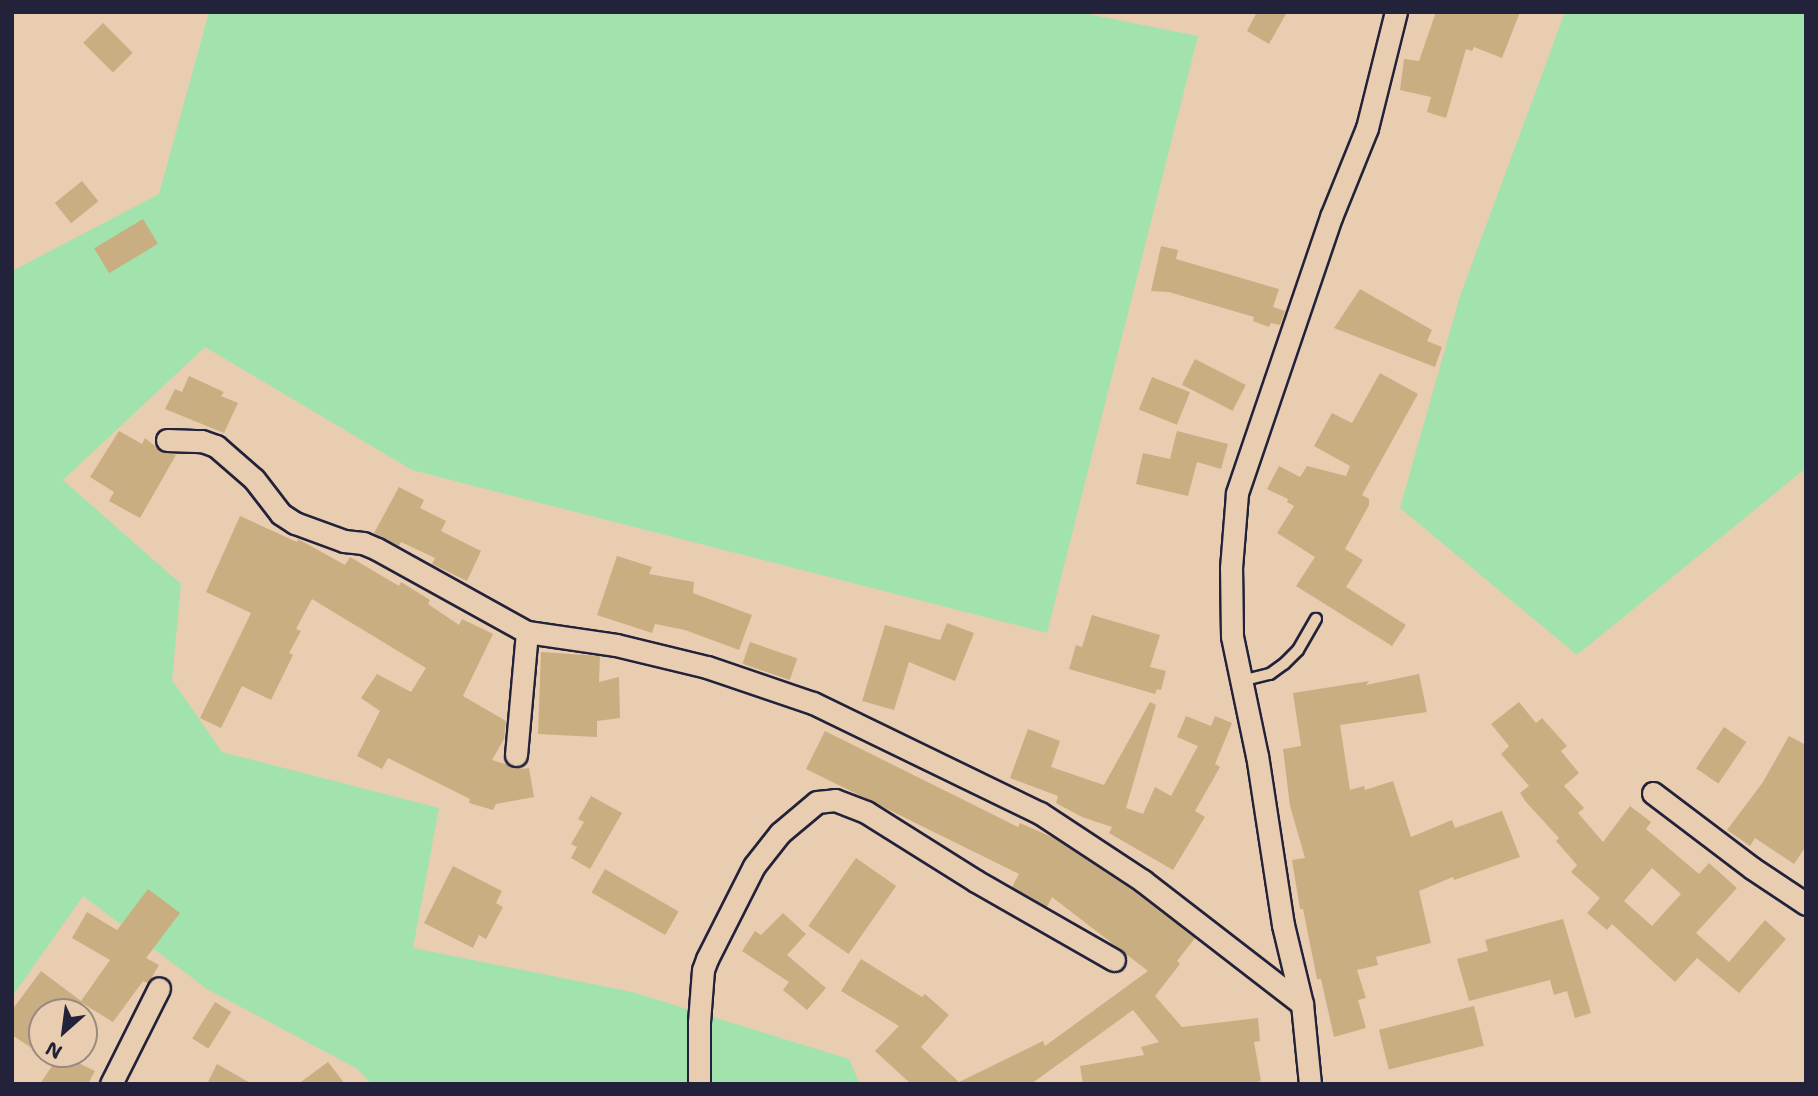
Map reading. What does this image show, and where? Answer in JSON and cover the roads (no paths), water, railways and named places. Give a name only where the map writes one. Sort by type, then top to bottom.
[{"type":"street","points":[[1310,1084],[1302,1004],[1283,925],[1257,756],[1232,636],[1231,568],[1237,493],[1331,217],[1367,128],[1396,12]]},
{"type":"street","points":[[167,440],[202,441],[216,446],[254,479],[281,514],[295,523],[344,541],[363,543],[377,549],[527,632],[616,645],[707,667],[813,703],[1040,813],[1143,881],[1302,1004]]},
{"type":"street","points":[[516,755],[527,632]]},
{"type":"street","points":[[1653,793],[1752,868],[1806,904]]},
{"type":"street","points":[[699,1084],[699,1022],[703,970],[707,958],[754,866],[780,833],[817,802],[835,800],[866,812],[976,881],[1114,960]]},
{"type":"street","points":[[111,1084],[159,988]]},
{"type":"lane","points":[[1241,681],[1270,674],[1284,664],[1298,650],[1316,619]]}]
